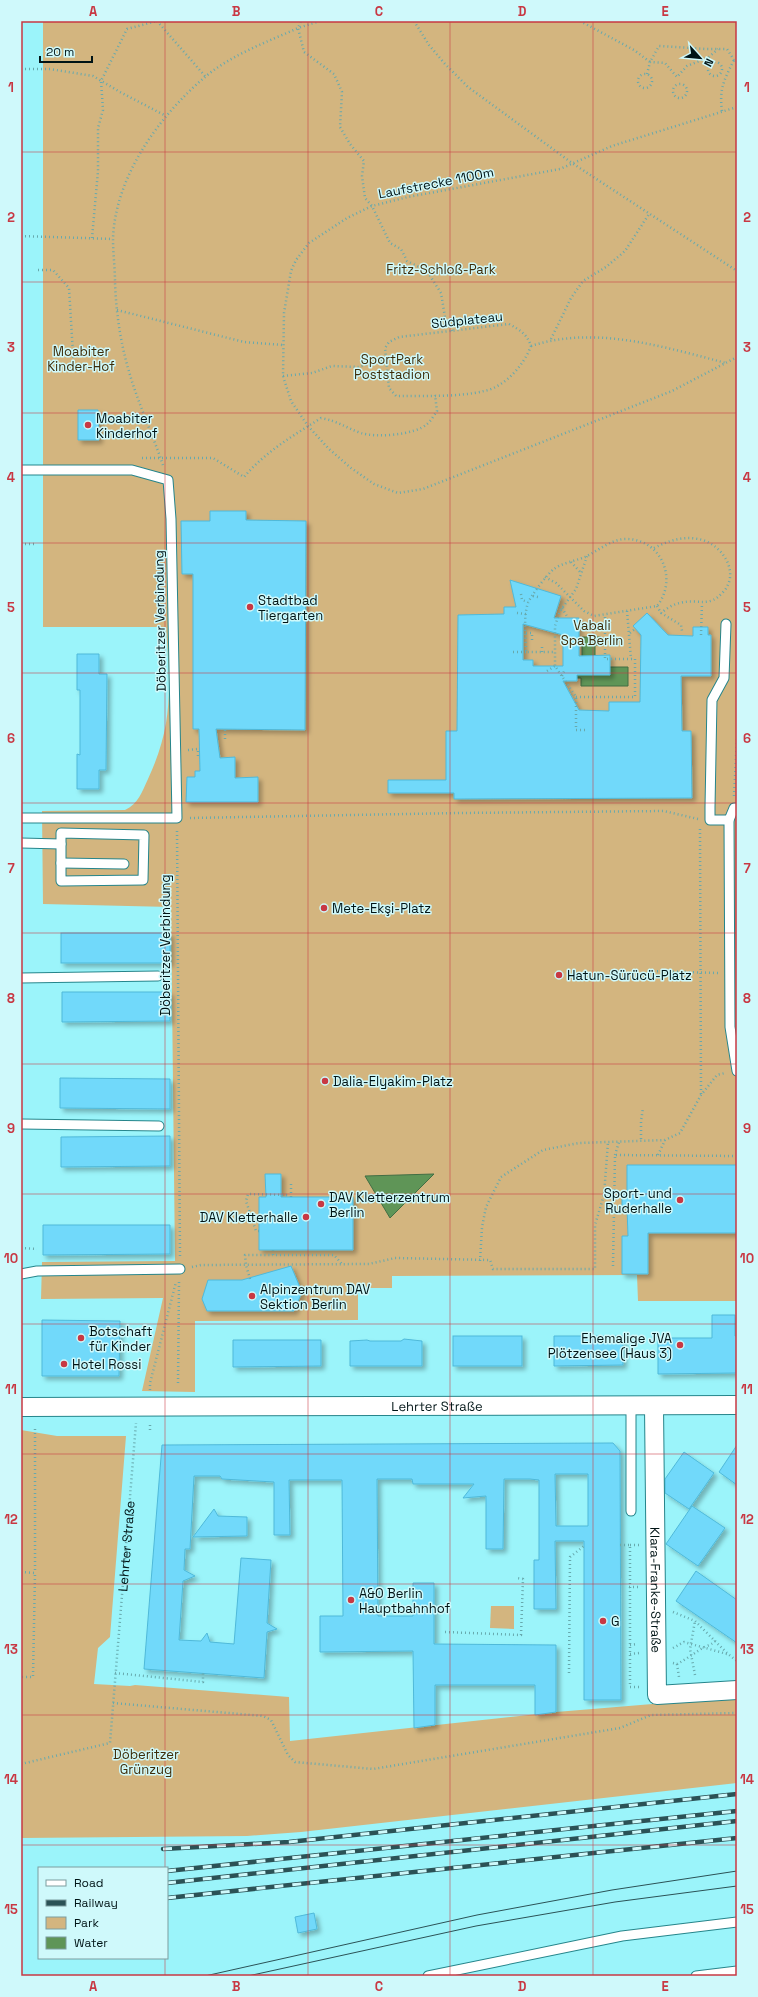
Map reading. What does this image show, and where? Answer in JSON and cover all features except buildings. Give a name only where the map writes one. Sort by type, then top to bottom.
[{"type":"street","name":"Lehrter Straße","points":[[21,1407],[737,1405]]},
{"type":"street","name":"Klara-Franke-Straße","points":[[654,1406],[656,1602],[651,1654],[657,1695],[737,1690]]},
{"type":"lane","name":"Döberitzer Verbindung","points":[[21,470],[132,470],[168,480],[171,519],[177,818]]},
{"type":"lane","points":[[726,624],[724,678],[712,700],[705,820],[729,820]]},
{"type":"lane","points":[[735,808],[729,820],[730,973],[737,1071]]},
{"type":"lane","points":[[21,818],[177,818]]},
{"type":"lane","points":[[61,833],[144,835],[143,880],[61,881],[61,844],[61,833]]},
{"type":"lane","points":[[21,843],[61,844]]},
{"type":"lane","points":[[61,863],[124,864]]},
{"type":"lane","points":[[21,978],[158,976]]},
{"type":"lane","points":[[21,1124],[159,1126]]},
{"type":"lane","points":[[21,1274],[37,1271],[180,1270]]},
{"type":"lane","points":[[631,1406],[631,1512]]},
{"type":"lane","points":[[428,1976],[622,1936],[737,1922]]},
{"type":"lane","points":[[696,1976],[737,1971]]},
{"type":"path","points":[[92,238],[98,171],[98,128],[103,110],[100,94],[101,81],[128,29],[157,21],[205,76]]},
{"type":"path","points":[[301,21],[298,28],[304,52],[334,74],[342,92],[340,127],[350,144],[364,161],[362,176],[365,198],[372,206],[390,242],[401,249],[407,261],[427,271],[441,293],[445,318],[452,331]]},
{"type":"path","points":[[320,21],[298,28],[233,58],[205,76],[166,116],[145,146],[129,177],[120,201],[113,239],[116,310],[128,368],[160,458],[213,458],[244,477],[257,461],[273,448],[321,418],[336,420],[360,432],[372,435],[416,430],[427,424],[437,412],[435,395]]},
{"type":"path","points":[[414,21],[429,45],[445,64],[468,86],[572,163],[737,271]]},
{"type":"path","points":[[580,21],[634,50],[650,62],[665,63],[677,76],[678,83]]},
{"type":"path","points":[[647,74],[650,62],[659,46],[727,49],[735,59],[722,86],[720,97],[722,111]]},
{"type":"path","points":[[677,76],[687,66],[709,57],[718,49]]},
{"type":"path","points":[[709,57],[712,63]]},
{"type":"path","points":[[718,62],[722,66],[722,72],[717,76],[711,75],[708,70],[712,63],[718,62]]},
{"type":"path","points":[[21,69],[57,71],[93,76],[166,116]]},
{"type":"path","points":[[647,74],[653,80],[650,86],[645,88],[640,85],[638,80],[641,75],[647,74]]},
{"type":"path","points":[[678,83],[684,85],[687,90],[685,96],[680,98],[673,93],[673,87],[678,83]]},
{"type":"path","name":"Laufstrecke 1100m","points":[[737,107],[612,146],[552,171],[408,197],[372,206],[347,218],[320,234],[309,243],[296,260],[291,271],[288,286],[283,345],[283,376],[291,401],[308,426],[351,468],[374,484],[398,493],[423,489],[672,391],[727,364],[737,357]]},
{"type":"path","points":[[551,340],[571,298],[583,281],[606,267],[625,251],[650,214]]},
{"type":"path","points":[[21,236],[113,239]]},
{"type":"path","points":[[38,270],[53,270],[69,288],[74,370]]},
{"type":"path","points":[[116,310],[244,342],[283,345]]},
{"type":"path","name":"Südplateau","points":[[509,324],[524,334],[531,346],[526,359],[517,369],[504,381],[485,391],[396,396],[389,388],[385,348],[389,342],[399,337],[509,324]]},
{"type":"path","points":[[531,346],[551,340],[602,339],[647,343],[727,364]]},
{"type":"path","points":[[283,376],[312,373],[332,366],[358,367],[385,360]]},
{"type":"path","points":[[526,652],[526,614],[528,602],[545,577],[555,568],[586,556],[609,543],[624,538],[638,539],[654,548],[663,561],[668,574],[667,588],[663,599],[657,606],[594,616],[584,611],[556,582],[545,577]]},
{"type":"path","points":[[654,548],[669,540],[699,539],[712,543],[723,553],[729,565],[731,577],[726,589],[719,597],[709,603],[679,603],[661,613]]},
{"type":"path","points":[[21,544],[38,544]]},
{"type":"path","points":[[585,730],[576,730],[576,697],[555,666],[555,626],[562,608],[576,589],[586,556]]},
{"type":"path","points":[[571,562],[581,573]]},
{"type":"path","points":[[521,594],[522,600],[528,602]]},
{"type":"path","points":[[533,596],[538,597]]},
{"type":"path","points":[[701,635],[702,603]]},
{"type":"path","points":[[657,606],[661,613],[681,626],[682,631]]},
{"type":"path","points":[[562,608],[568,618]]},
{"type":"path","points":[[576,697],[635,696],[635,659],[632,659],[627,611]]},
{"type":"path","points":[[517,613],[526,614]]},
{"type":"path","points":[[606,615],[605,659],[632,659]]},
{"type":"path","points":[[629,633],[635,628]]},
{"type":"path","points":[[526,633],[532,633],[532,641]]},
{"type":"path","points":[[542,644],[542,652]]},
{"type":"path","points":[[513,652],[555,652]]},
{"type":"path","points":[[547,670],[555,666]]},
{"type":"path","points":[[562,676],[565,669]]},
{"type":"path","points":[[225,739],[226,729]]},
{"type":"path","points":[[735,808],[737,738]]},
{"type":"path","points":[[177,818],[253,818],[460,812],[664,811],[705,820],[701,1095]]},
{"type":"path","name":"Döberitzer Verbindung","points":[[144,1406],[180,1270],[177,818]]},
{"type":"path","points":[[650,971],[730,973]]},
{"type":"path","points":[[480,1261],[482,1227],[485,1214],[501,1177],[543,1150],[579,1143],[665,1140],[680,1133],[701,1095],[717,1074],[737,1071]]},
{"type":"path","points":[[641,1140],[643,1108]]},
{"type":"path","points":[[658,1155],[665,1140]]},
{"type":"path","points":[[178,1383],[180,1270],[201,1265],[369,1264],[395,1258],[480,1261],[490,1260],[493,1269],[595,1269],[595,1225],[604,1195],[608,1142]]},
{"type":"path","points":[[613,1266],[615,1155],[619,1142]]},
{"type":"path","points":[[615,1155],[737,1156]]},
{"type":"path","points":[[259,1231],[256,1231],[246,1201],[248,1194],[290,1196],[291,1183]]},
{"type":"path","points":[[21,1248],[37,1249]]},
{"type":"path","points":[[273,1250],[273,1255]]},
{"type":"path","points":[[250,1279],[245,1255],[334,1255],[342,1264]]},
{"type":"path","name":"Lehrter Straße","points":[[21,1764],[110,1743],[115,1673],[144,1406]]},
{"type":"path","points":[[21,1677],[34,1677],[35,1429]]},
{"type":"path","points":[[630,1545],[630,1687],[638,1687]]},
{"type":"path","points":[[620,1546],[637,1545]]},
{"type":"path","points":[[569,1673],[570,1557],[584,1546]]},
{"type":"path","points":[[21,1572],[35,1573]]},
{"type":"path","points":[[445,1632],[521,1635],[523,1578],[517,1578]]},
{"type":"path","points":[[629,1586],[638,1586]]},
{"type":"path","points":[[656,1602],[695,1621],[737,1661]]},
{"type":"path","points":[[692,1656],[691,1643],[695,1621]]},
{"type":"path","points":[[651,1654],[677,1664],[692,1656],[702,1648],[711,1646],[715,1641]]},
{"type":"path","points":[[630,1654],[651,1654],[669,1650],[684,1642],[728,1654]]},
{"type":"path","points":[[630,1645],[638,1644]]},
{"type":"path","points":[[115,1673],[202,1682],[203,1673]]},
{"type":"path","points":[[112,1703],[263,1716],[271,1720],[288,1755],[294,1762],[373,1770],[620,1728],[651,1715],[737,1713]]},
{"type":"green space","name":"SportPark Poststadion","points":[[43,21],[737,21],[737,1301],[638,1301],[637,1275],[392,1276],[392,1288],[358,1288],[358,1320],[195,1321],[195,1392],[142,1391],[163,1298],[41,1299],[42,1262],[175,1261],[171,907],[43,904],[42,811],[125,810],[133,804],[139,797],[146,784],[162,740],[168,704],[169,668],[166,627],[43,627]]},
{"type":"green space","name":"Döberitzer Grünzug","points":[[21,1430],[57,1436],[126,1436],[110,1637],[98,1648],[94,1684],[135,1685],[289,1697],[290,1741],[556,1712],[737,1697],[737,1783],[301,1832],[247,1836],[21,1838]]},
{"type":"green space","points":[[491,1606],[514,1606],[514,1629],[490,1628]]},
{"type":"water","points":[[582,637],[601,637],[601,645],[595,645],[595,667],[628,667],[628,686],[581,686],[581,678],[577,678],[577,673],[582,672]]},
{"type":"water","points":[[434,1174],[390,1218],[365,1176]]},
{"type":"tram line","points":[[205,1976],[477,1915],[612,1890],[737,1871]]},
{"type":"tram line","points":[[248,1976],[476,1926],[615,1902],[737,1886]]},
{"type":"railway","points":[[163,1849],[289,1842],[737,1794]]},
{"type":"railway","points":[[168,1871],[737,1811]]},
{"type":"railway","points":[[168,1883],[737,1821]]},
{"type":"railway","points":[[168,1898],[737,1838]]},
{"type":"place","name":"Moabiter Kinderhof","points":[[88,425]]},
{"type":"place","name":"Stadtbad Tiergarten","points":[[250,607]]},
{"type":"place","name":"Mete-Ekşi-Platz","points":[[324,908]]},
{"type":"place","name":"Hatun-Sürücü-Platz","points":[[559,975]]},
{"type":"place","name":"Dalia-Elyakim-Platz","points":[[325,1081]]},
{"type":"place","name":"Sport- und Ruderhalle","points":[[680,1200]]},
{"type":"place","name":"DAV Kletterzentrum Berlin","points":[[321,1204]]},
{"type":"place","name":"DAV Kletterhalle","points":[[306,1217]]},
{"type":"place","name":"Alpinzentrum DAV Sektion Berlin","points":[[252,1296]]},
{"type":"place","name":"Botschaft für Kinder","points":[[81,1338]]},
{"type":"place","name":"Ehemalige JVA Plötzensee (Haus 3)","points":[[680,1345]]},
{"type":"place","name":"Hotel Rossi","points":[[64,1364]]},
{"type":"place","name":"A&O Berlin Hauptbahnhof","points":[[351,1600]]},
{"type":"place","name":"G","points":[[603,1621]]},
{"type":"park label","name":"Fritz-Schloß-Park","points":[[441,269]]},
{"type":"park label","name":"Moabiter Kinder-Hof","points":[[81,358]]},
{"type":"park label","name":"Vabali Spa Berlin","points":[[592,632]]}]
